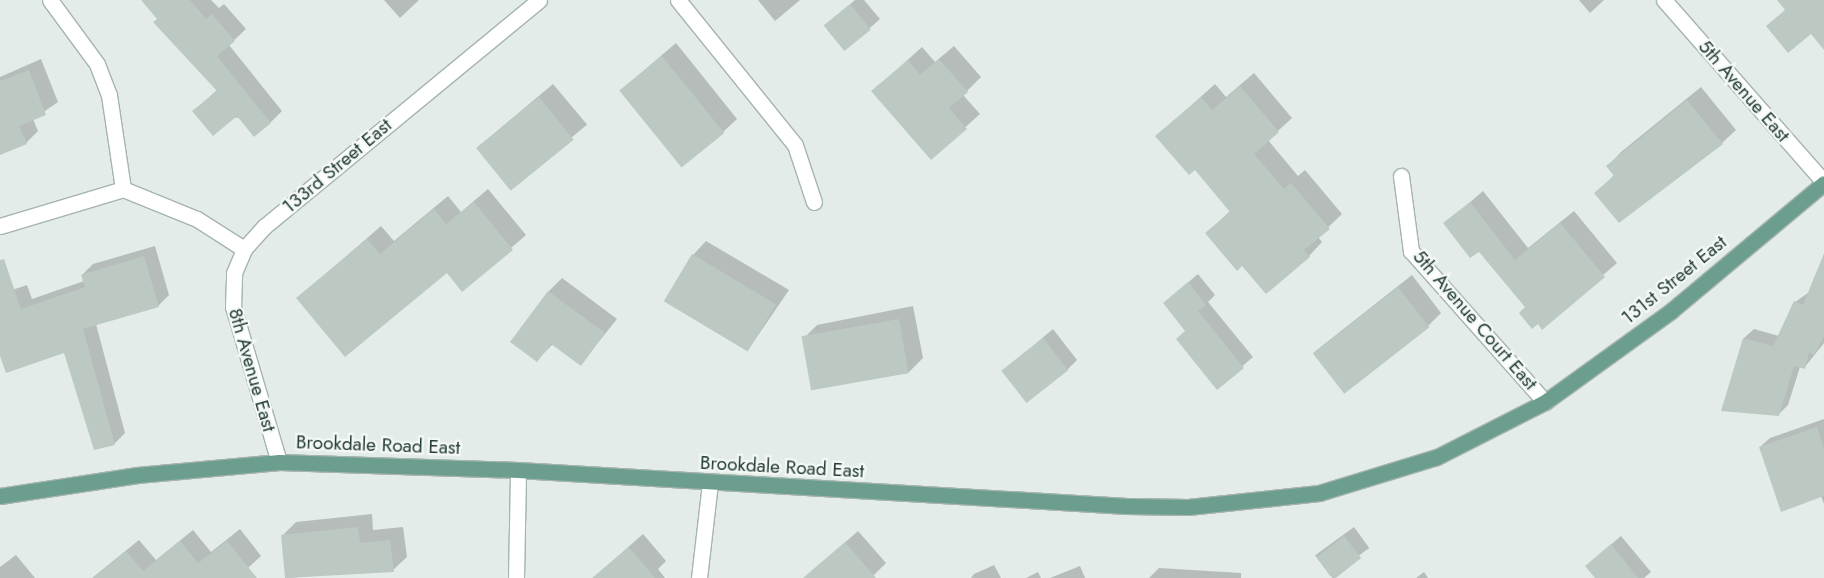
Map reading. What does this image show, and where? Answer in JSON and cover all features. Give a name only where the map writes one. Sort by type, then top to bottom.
[{"type":"main road","name":"131st Street East","points":[[1545,402],[1671,311],[1824,182]]},
{"type":"main road","name":"Brookdale Road East","points":[[0,496],[137,475],[279,462],[518,470],[710,483],[1127,506],[1262,501],[1319,493],[1437,457],[1545,402]]},
{"type":"street","points":[[50,0],[100,72],[109,95],[123,189]]},
{"type":"street","name":"133rd Street East","points":[[244,249],[265,226],[538,0]]},
{"type":"street","points":[[678,0],[795,144],[814,202]]},
{"type":"street","name":"5th Avenue East","points":[[1664,0],[1824,182]]},
{"type":"street","name":"5th Avenue Court East","points":[[1401,176],[1411,251],[1545,402]]},
{"type":"street","points":[[0,226],[123,189],[197,218],[244,249]]},
{"type":"street","name":"8th Avenue East","points":[[244,249],[234,273],[233,307],[279,462]]},
{"type":"street","points":[[516,578],[518,470]]},
{"type":"street","points":[[699,578],[710,483]]},
{"type":"building","points":[[141,0],[190,0],[206,19],[212,14],[235,41],[217,56],[271,123],[254,137],[237,116],[213,136],[192,111],[217,91],[153,22],[157,19]]},
{"type":"building","points":[[1777,0],[1824,0],[1824,50],[1811,34],[1788,53],[1766,26],[1785,10]]},
{"type":"building","points":[[850,4],[871,30],[844,51],[824,25]]},
{"type":"building","points":[[662,56],[724,133],[682,168],[619,91]]},
{"type":"building","points":[[939,59],[968,92],[949,108],[967,129],[931,160],[871,91],[908,60],[920,75]]},
{"type":"building","points":[[29,70],[46,115],[19,126],[27,144],[0,155],[0,81]]},
{"type":"building","points":[[1240,86],[1279,132],[1254,154],[1284,189],[1291,183],[1330,229],[1304,250],[1310,257],[1266,294],[1242,266],[1237,271],[1205,233],[1230,212],[1195,170],[1189,175],[1155,136],[1201,97],[1212,110]]},
{"type":"building","points":[[539,97],[574,140],[511,191],[476,148]]},
{"type":"building","points":[[1687,100],[1723,144],[1619,223],[1594,193],[1614,176],[1606,166]]},
{"type":"building","points":[[474,202],[513,250],[462,292],[447,273],[345,357],[296,298],[367,239],[380,254],[434,209],[446,224]]},
{"type":"building","points":[[1470,202],[1515,260],[1560,223],[1605,277],[1542,330],[1538,324],[1532,329],[1519,313],[1525,307],[1479,252],[1470,258],[1443,223]]},
{"type":"building","points":[[692,254],[776,304],[748,352],[664,301]]},
{"type":"building","points":[[1824,254],[1824,336],[1814,355],[1809,352],[1805,369],[1794,366],[1779,416],[1721,411],[1743,338],[1773,346],[1794,301],[1803,305]]},
{"type":"building","points":[[144,256],[159,307],[83,329],[115,445],[94,450],[64,353],[6,373],[0,356],[0,260],[4,259],[21,309],[85,287],[81,275]]},
{"type":"building","points":[[1188,282],[1206,305],[1198,311],[1244,368],[1217,390],[1176,339],[1185,331],[1163,303]]},
{"type":"building","points":[[1398,287],[1429,327],[1344,394],[1313,353]]},
{"type":"building","points":[[548,291],[605,333],[581,366],[551,344],[537,362],[510,342]]},
{"type":"building","points":[[899,319],[909,373],[811,390],[802,336]]},
{"type":"building","points":[[1043,338],[1068,370],[1026,403],[1001,371]]},
{"type":"building","points":[[1817,427],[1824,449],[1824,496],[1781,512],[1759,447]]},
{"type":"building","points":[[358,527],[360,543],[390,540],[394,572],[285,578],[281,535]]},
{"type":"building","points":[[1344,536],[1361,558],[1336,578],[1332,578],[1316,558]]},
{"type":"building","points":[[180,541],[198,563],[227,541],[257,578],[93,578],[126,551],[143,571]]},
{"type":"building","points":[[845,542],[876,578],[803,578]]},
{"type":"building","points":[[1611,544],[1638,578],[1595,578],[1585,566]]},
{"type":"building","points":[[629,547],[655,578],[592,578]]}]
